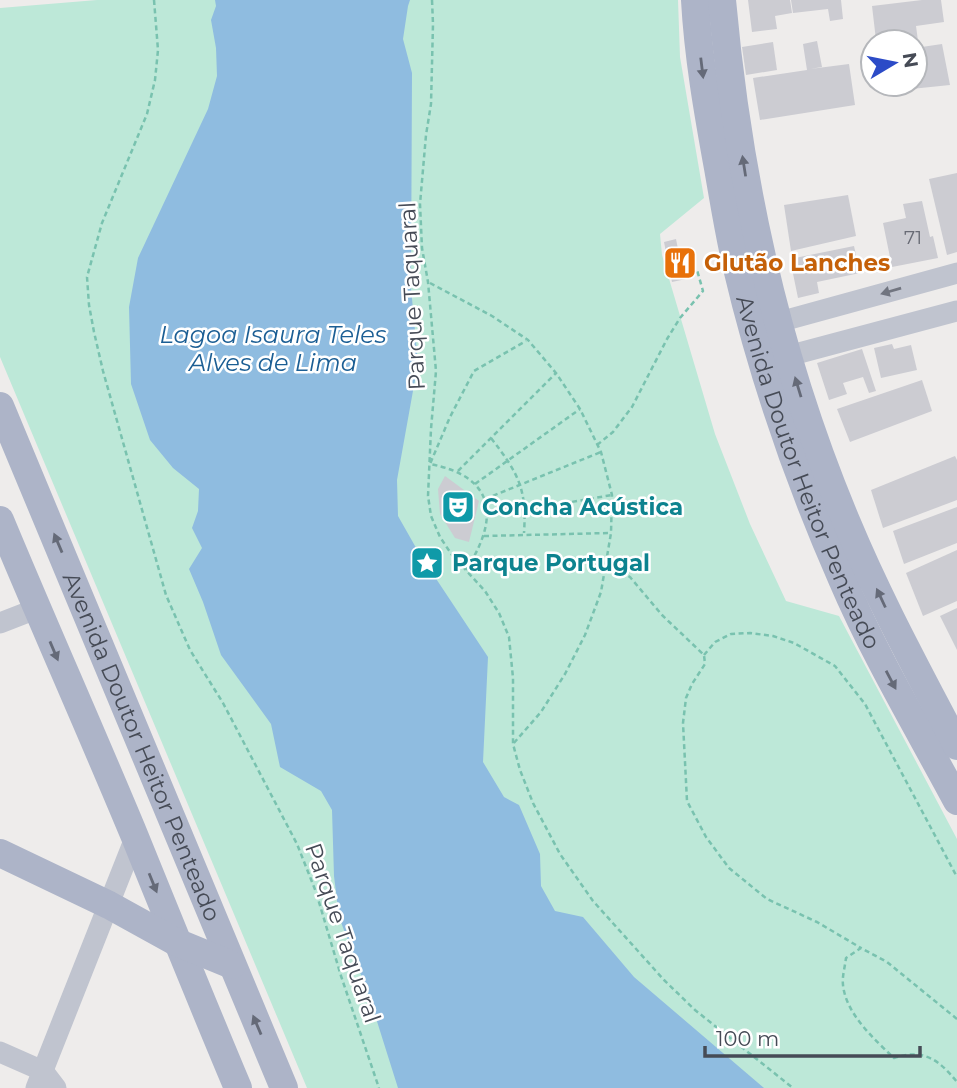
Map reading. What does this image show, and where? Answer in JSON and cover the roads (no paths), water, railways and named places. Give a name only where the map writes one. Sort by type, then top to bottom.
[{"type":"main road","name":"Avenida Doutor Heitor Penteado","points":[[695,0],[712,136],[737,267],[791,453],[842,580],[877,652],[957,801]]},
{"type":"main road","name":"Avenida Doutor Heitor Penteado","points":[[722,0],[754,225],[807,417],[847,524],[888,614],[957,746]]},
{"type":"main road","name":"Avenida Doutor Heitor Penteado","points":[[0,406],[284,1088]]},
{"type":"main road","name":"Avenida Doutor Heitor Penteado","points":[[0,520],[238,1088]]},
{"type":"main road","points":[[0,853],[106,911],[165,949],[178,961],[197,991]]},
{"type":"main road","points":[[0,868],[232,965]]},
{"type":"street","points":[[779,322],[957,272]]},
{"type":"street","points":[[789,356],[957,311]]},
{"type":"street","points":[[0,623],[36,609]]},
{"type":"street","points":[[0,1052],[45,1082],[135,838]]},
{"type":"water","name":"Lagoa Isaura Teles Alves de Lima","points":[[215,0],[410,0],[403,39],[412,73],[411,288],[418,363],[397,480],[398,516],[419,553],[488,657],[483,762],[504,797],[519,805],[540,854],[541,886],[555,911],[583,917],[634,977],[764,1088],[398,1088],[369,996],[339,917],[334,876],[332,810],[321,791],[280,767],[271,724],[221,655],[189,569],[202,548],[192,528],[198,511],[199,489],[173,468],[150,440],[131,384],[129,307],[138,258],[208,109],[217,76],[211,20],[216,6]]},
{"type":"place","name":"Glutão Lanches","points":[[680,263]]},
{"type":"place","name":"Concha Acústica","points":[[458,507]]},
{"type":"place","name":"Parque Portugal","points":[[427,563]]}]
